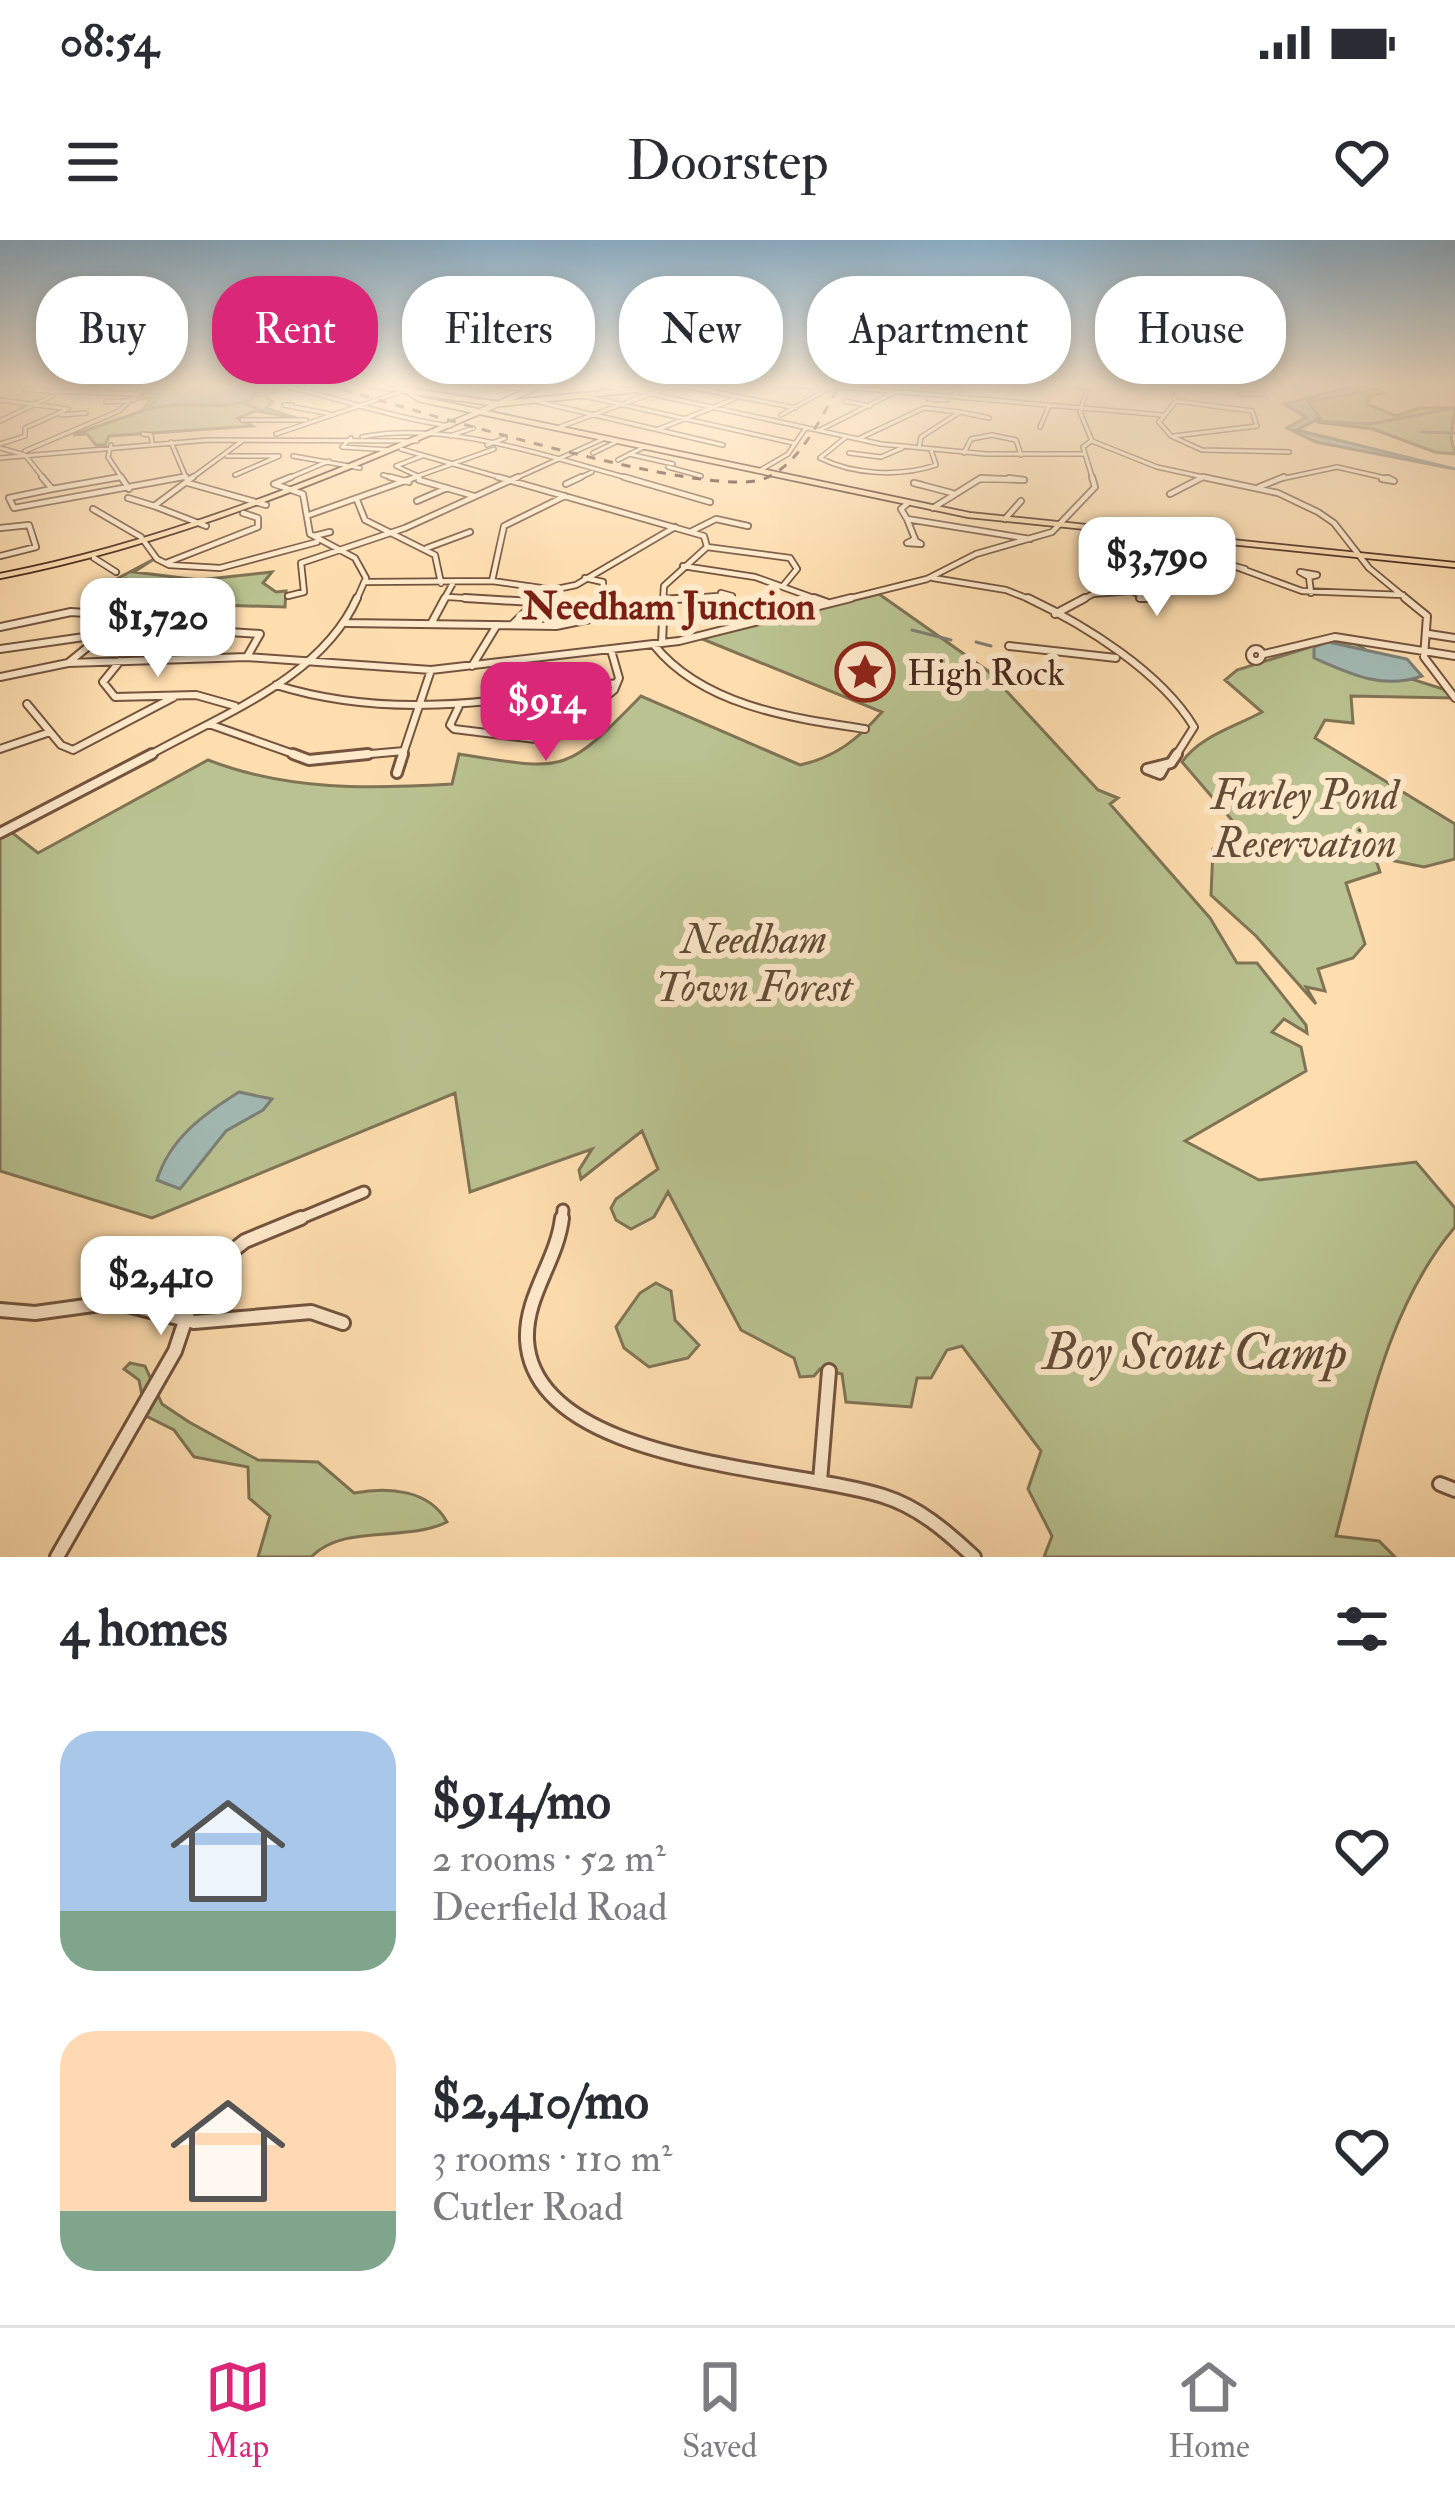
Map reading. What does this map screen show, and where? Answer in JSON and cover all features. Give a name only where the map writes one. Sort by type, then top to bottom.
[{"type":"main road","points":[[0,576],[94,558],[206,526],[406,446]]},
{"type":"main road","points":[[644,447],[1005,519],[1455,566]]},
{"type":"street","points":[[1,446],[22,454],[52,489]]},
{"type":"street","points":[[22,454],[37,446]]},
{"type":"street","points":[[0,458],[106,446]]},
{"type":"street","points":[[111,446],[108,457],[129,489]]},
{"type":"street","points":[[173,446],[185,480]]},
{"type":"street","points":[[154,506],[237,446]]},
{"type":"street","points":[[343,446],[399,450],[539,487],[691,532],[706,538],[707,547]]},
{"type":"street","points":[[488,446],[710,502]]},
{"type":"street","points":[[288,596],[304,592],[301,563],[389,532],[587,446]]},
{"type":"street","points":[[592,453],[606,446]]},
{"type":"street","points":[[759,471],[792,446]]},
{"type":"street","points":[[834,446],[820,458],[860,468],[923,470],[936,464],[931,450]]},
{"type":"street","points":[[900,446],[964,453],[1085,454]]},
{"type":"street","points":[[964,453],[967,446]]},
{"type":"street","points":[[1018,446],[1021,454]]},
{"type":"street","points":[[0,676],[68,663],[248,657],[431,670],[658,644],[895,588],[932,577],[976,554],[1032,539],[1061,524],[1096,486],[1084,446]]},
{"type":"street","points":[[1106,446],[1136,460],[1258,488],[1326,517],[1355,552],[1429,618],[1423,651],[1433,673],[1455,698]]},
{"type":"street","points":[[1196,446],[1212,454],[1289,452]]},
{"type":"street","points":[[618,460],[644,447]]},
{"type":"street","points":[[849,453],[881,457],[904,447]]},
{"type":"street","points":[[309,514],[420,479],[496,448]]},
{"type":"street","points":[[629,454],[701,476]]},
{"type":"street","points":[[423,455],[396,466],[420,479],[476,496]]},
{"type":"street","points":[[226,456],[280,456],[235,475]]},
{"type":"street","points":[[292,456],[360,468]]},
{"type":"street","points":[[667,467],[688,456]]},
{"type":"street","points":[[329,461],[274,484],[300,492],[316,539],[355,558],[366,582]]},
{"type":"street","points":[[1258,488],[1296,471],[1358,469],[1385,478]]},
{"type":"street","points":[[566,484],[594,472]]},
{"type":"street","points":[[383,475],[410,482]]},
{"type":"street","points":[[0,495],[120,477]]},
{"type":"street","points":[[1170,494],[1203,477]]},
{"type":"street","points":[[933,508],[953,494],[970,491],[983,478],[1009,478]]},
{"type":"street","points":[[18,495],[6,501],[11,508],[185,480],[266,505]]},
{"type":"street","points":[[539,487],[555,480]]},
{"type":"street","points":[[922,484],[953,494]]},
{"type":"street","points":[[417,500],[447,488]]},
{"type":"street","points":[[492,581],[504,526],[567,495]]},
{"type":"street","points":[[128,498],[206,526]]},
{"type":"street","points":[[357,500],[358,514],[435,555],[441,583]]},
{"type":"street","points":[[1005,519],[1021,501]]},
{"type":"street","points":[[908,502],[901,509],[914,540]]},
{"type":"street","points":[[93,509],[146,543],[164,563],[220,568],[330,532]]},
{"type":"street","points":[[164,563],[257,526],[260,519],[243,513]]},
{"type":"street","points":[[691,532],[716,519],[748,526]]},
{"type":"street","points":[[907,519],[1032,539]]},
{"type":"street","points":[[0,528],[29,525],[36,547],[0,556]]},
{"type":"street","points":[[511,626],[549,590],[584,578],[675,527]]},
{"type":"street","points":[[425,548],[470,532]]},
{"type":"street","points":[[1181,563],[1178,556],[1186,536]]},
{"type":"street","points":[[783,586],[797,569],[786,556],[707,547],[666,582],[658,644],[675,672],[717,693],[808,719],[865,728]]},
{"type":"street","points":[[94,558],[116,572]]},
{"type":"street","points":[[683,566],[783,586],[830,604]]},
{"type":"street","points":[[1245,569],[1311,593],[1404,595]]},
{"type":"street","points":[[932,577],[1018,593],[1167,692],[1192,720],[1190,738],[1164,767]]},
{"type":"street","points":[[1309,577],[1311,593]]},
{"type":"street","points":[[584,578],[603,582],[603,590]]},
{"type":"street","points":[[366,582],[492,581],[549,590]]},
{"type":"street","points":[[0,833],[207,724],[315,660],[346,622],[366,582]]},
{"type":"street","points":[[431,624],[453,583]]},
{"type":"street","points":[[1053,614],[1094,594],[1131,591]]},
{"type":"street","points":[[346,622],[573,624],[663,602],[718,596]]},
{"type":"street","points":[[448,597],[534,602]]},
{"type":"street","points":[[0,627],[103,611],[116,615],[116,625]]},
{"type":"street","points":[[68,663],[116,625],[137,626],[133,631]]},
{"type":"street","points":[[471,667],[496,626]]},
{"type":"street","points":[[153,627],[260,634],[248,657]]},
{"type":"street","points":[[0,649],[105,634]]},
{"type":"street","points":[[1429,634],[1455,638]]},
{"type":"street","points":[[1264,654],[1335,637],[1455,656]]},
{"type":"street","points":[[1009,646],[1118,657]]},
{"type":"street","points":[[611,650],[617,683]]},
{"type":"street","points":[[120,661],[103,682],[115,697],[206,696],[237,706]]},
{"type":"street","points":[[397,773],[431,670]]},
{"type":"street","points":[[274,684],[327,702],[415,711],[617,683]]},
{"type":"street","points":[[460,705],[450,725],[454,729],[543,743],[560,737],[617,683]]},
{"type":"street","points":[[27,704],[61,745],[76,750],[174,697]]},
{"type":"street","points":[[207,724],[308,760],[388,757],[404,751]]},
{"type":"street","points":[[0,749],[50,732]]},
{"type":"street","points":[[57,1557],[187,1322],[203,1279],[236,1247],[364,1192]]},
{"type":"street","points":[[563,1210],[527,1319],[530,1360],[558,1406],[619,1435],[906,1504],[939,1524],[974,1557]]},
{"type":"street","points":[[0,1310],[35,1313],[115,1302],[187,1322],[311,1312],[343,1323]]},
{"type":"street","points":[[820,1481],[829,1371]]},
{"type":"street","points":[[1440,1484],[1455,1490]]},
{"type":"green space","points":[[1420,446],[1453,446],[1455,454]]},
{"type":"green space","points":[[154,559],[134,572],[199,580],[272,572],[263,583],[276,592],[286,591],[285,607],[149,603],[161,589],[142,603],[86,597],[129,587],[126,579],[111,582]]},
{"type":"green space","name":"Needham Town Forest","points":[[879,594],[988,671],[1098,790],[1118,798],[1110,804],[1210,918],[1237,963],[1257,963],[1306,1025],[1307,1033],[1284,1019],[1272,1032],[1301,1047],[1306,1071],[1185,1141],[1259,1180],[1416,1162],[1455,1208],[1455,1227],[1430,1260],[1393,1334],[1336,1536],[1379,1541],[1395,1557],[1044,1557],[1052,1536],[1028,1489],[1041,1451],[962,1346],[947,1350],[931,1378],[917,1378],[911,1407],[846,1402],[842,1374],[820,1369],[814,1376],[800,1377],[794,1358],[741,1330],[668,1192],[654,1217],[631,1229],[616,1220],[611,1208],[616,1199],[658,1169],[642,1131],[581,1179],[579,1170],[592,1149],[470,1192],[455,1093],[152,1218],[0,1171],[0,837],[10,831],[38,853],[208,760],[268,778],[360,787],[452,784],[459,754],[522,763],[561,761],[595,741],[641,696],[800,765],[813,762],[846,746],[882,712],[700,638]]},
{"type":"green space","name":"Farley Pond Reservation","points":[[1329,641],[1357,644],[1405,677],[1443,689],[1452,698],[1351,696],[1353,723],[1325,720],[1315,738],[1455,824],[1455,859],[1424,867],[1375,857],[1380,872],[1346,883],[1365,944],[1353,958],[1318,969],[1325,991],[1306,987],[1316,1004],[1256,936],[1211,895],[1213,849],[1236,825],[1182,762],[1208,739],[1262,712],[1225,680],[1237,670]]},
{"type":"green space","points":[[656,1283],[671,1291],[675,1320],[699,1345],[688,1358],[649,1367],[624,1348],[616,1327],[640,1293]]},
{"type":"green space","points":[[130,1363],[145,1366],[162,1404],[258,1460],[318,1462],[354,1493],[380,1490],[419,1497],[447,1522],[412,1532],[341,1540],[311,1557],[258,1557],[270,1516],[249,1498],[248,1467],[194,1457],[174,1430],[146,1416],[139,1380],[124,1369]]},
{"type":"water","points":[[1339,446],[1364,446],[1455,469]]},
{"type":"water","points":[[1328,642],[1407,659],[1422,676],[1380,681],[1314,658],[1314,647]]},
{"type":"water","points":[[239,1092],[272,1099],[263,1110],[226,1131],[180,1189],[157,1180],[179,1140]]},
{"type":"waterway","points":[[912,630],[951,640]]},
{"type":"waterway","points":[[976,642],[991,646]]},
{"type":"railway","points":[[548,446],[685,477],[735,482],[766,478],[802,446]]},
{"type":"place","name":"High Rock","points":[[865,672]]},
{"type":"district","name":"Needham Junction","points":[[669,605]]},
{"type":"park label","name":"Boy Scout Camp","points":[[1195,1351]]}]
